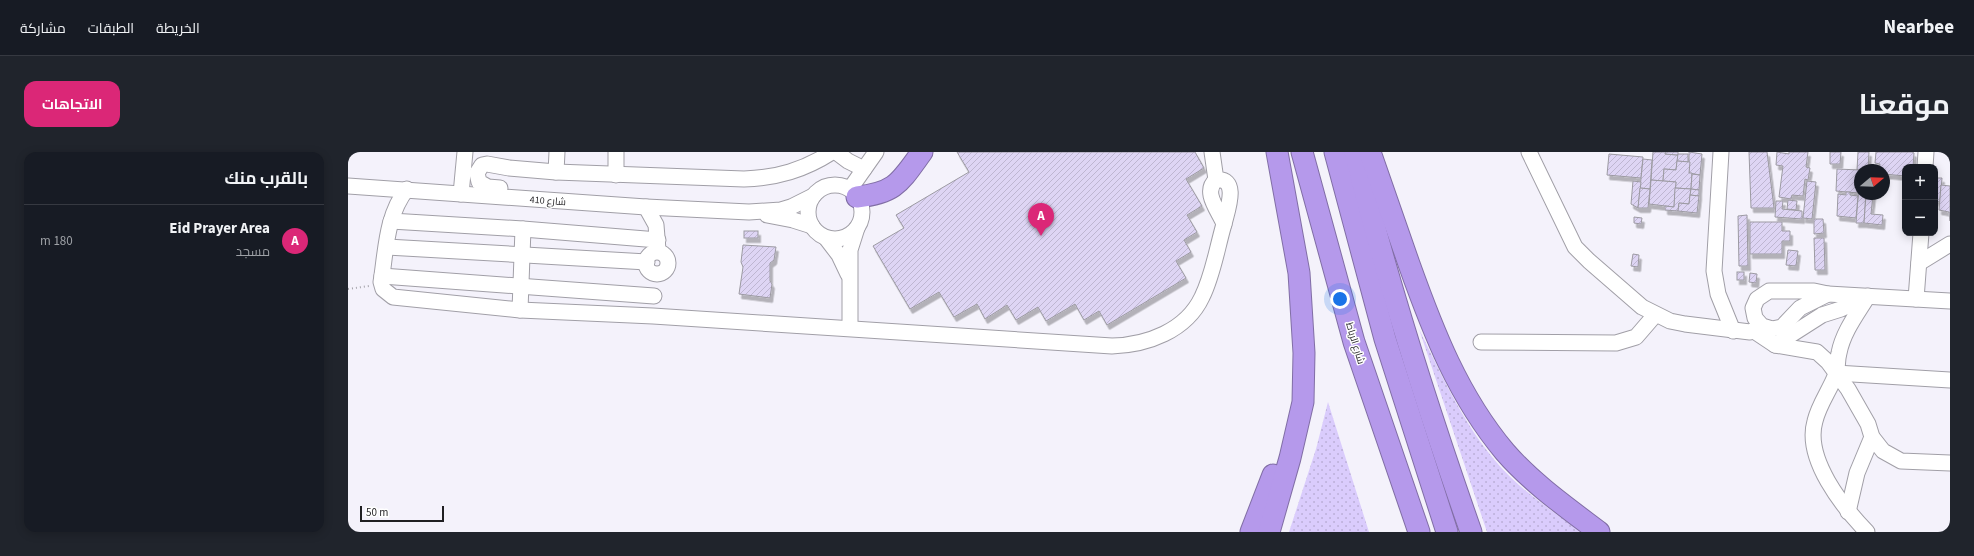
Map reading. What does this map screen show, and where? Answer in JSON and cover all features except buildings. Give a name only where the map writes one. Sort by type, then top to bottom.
[{"type":"highway","points":[[853,193],[875,195],[892,188],[900,182],[922,152]]},
{"type":"highway","points":[[1269,532],[1290,458],[1303,402],[1304,346],[1302,300],[1277,152]]},
{"type":"highway","name":"شارع الرباط","points":[[1302,152],[1354,342],[1419,532]]},
{"type":"highway","points":[[1335,152],[1385,339],[1447,532]]},
{"type":"highway","points":[[1355,152],[1399,314],[1432,418],[1471,532]]},
{"type":"highway","points":[[1370,152],[1428,316],[1454,377],[1469,403],[1501,446],[1527,474],[1550,495],[1599,532]]},
{"type":"highway","points":[[1251,532],[1303,402]]},
{"type":"street","points":[[461,194],[465,152]]},
{"type":"street","points":[[556,172],[557,152]]},
{"type":"street","points":[[616,152],[616,175]]},
{"type":"street","points":[[517,198],[515,192],[510,188],[483,186],[477,178],[479,169],[487,164],[509,168],[616,175],[744,179],[768,178],[797,171],[814,164],[832,152]]},
{"type":"street","points":[[836,152],[848,161],[864,169]]},
{"type":"street","points":[[853,193],[864,169],[876,152]]},
{"type":"street","points":[[407,190],[398,202],[391,219],[382,279],[383,289],[393,297],[520,310],[653,316],[1112,346],[1143,343],[1175,328],[1190,314],[1201,298],[1209,280],[1224,224],[1210,193],[1212,183],[1216,180],[1212,152]]},
{"type":"street","points":[[1529,152],[1575,247],[1631,298],[1655,315],[1670,321],[1733,331],[1758,328],[1772,329],[1782,327],[1800,308],[1828,294]]},
{"type":"street","points":[[1721,152],[1714,271],[1718,294],[1733,331]]},
{"type":"street","points":[[1925,164],[1926,152]]},
{"type":"street","points":[[429,192],[462,173]]},
{"type":"street","points":[[850,283],[839,255],[826,238],[818,233],[812,226],[808,216],[809,206],[813,196],[821,189],[830,185],[840,186],[853,193],[861,204],[862,213],[850,250],[850,283],[850,328]]},
{"type":"street","name":"شارع 410","points":[[348,186],[646,207],[749,212],[781,210],[791,207],[813,196]]},
{"type":"street","points":[[377,188],[386,201],[391,219]]},
{"type":"street","points":[[646,207],[653,219],[655,252],[653,316]]},
{"type":"street","points":[[655,252],[677,208]]},
{"type":"street","name":"شارع 410","points":[[749,212],[793,220],[812,226]]},
{"type":"street","points":[[391,219],[523,229],[655,252]]},
{"type":"street","points":[[826,238],[843,238],[857,228]]},
{"type":"street","points":[[520,310],[523,229]]},
{"type":"street","points":[[1916,299],[1921,236]]},
{"type":"street","points":[[1919,263],[1950,244]]},
{"type":"street","points":[[387,247],[522,255],[655,252]]},
{"type":"street","points":[[382,279],[654,296]]},
{"type":"street","points":[[1950,301],[1828,294],[1806,291],[1764,293],[1757,299],[1753,308],[1758,328],[1775,345],[1817,352],[1848,389],[1868,424],[1872,437],[1883,451],[1901,461],[1950,463]]},
{"type":"street","points":[[1775,345],[1822,315],[1841,309],[1868,296]]},
{"type":"street","points":[[1867,532],[1848,512],[1823,472],[1815,452],[1813,438],[1814,422],[1836,373],[1839,353],[1845,334],[1868,296]]},
{"type":"street","points":[[1481,342],[1616,343],[1636,337],[1655,315]]},
{"type":"street","points":[[1836,373],[1950,380]]},
{"type":"street","points":[[1848,512],[1857,473],[1872,437]]},
{"type":"path","points":[[348,289],[382,279]]},
{"type":"shaded area","points":[[1419,329],[1450,392],[1487,451],[1502,469],[1519,485],[1580,532],[1487,532]]},
{"type":"shaded area","points":[[1328,402],[1369,532],[1289,532],[1316,449]]},
{"type":"place","name":"Eid Prayer Area","points":[[1041,236]]}]
